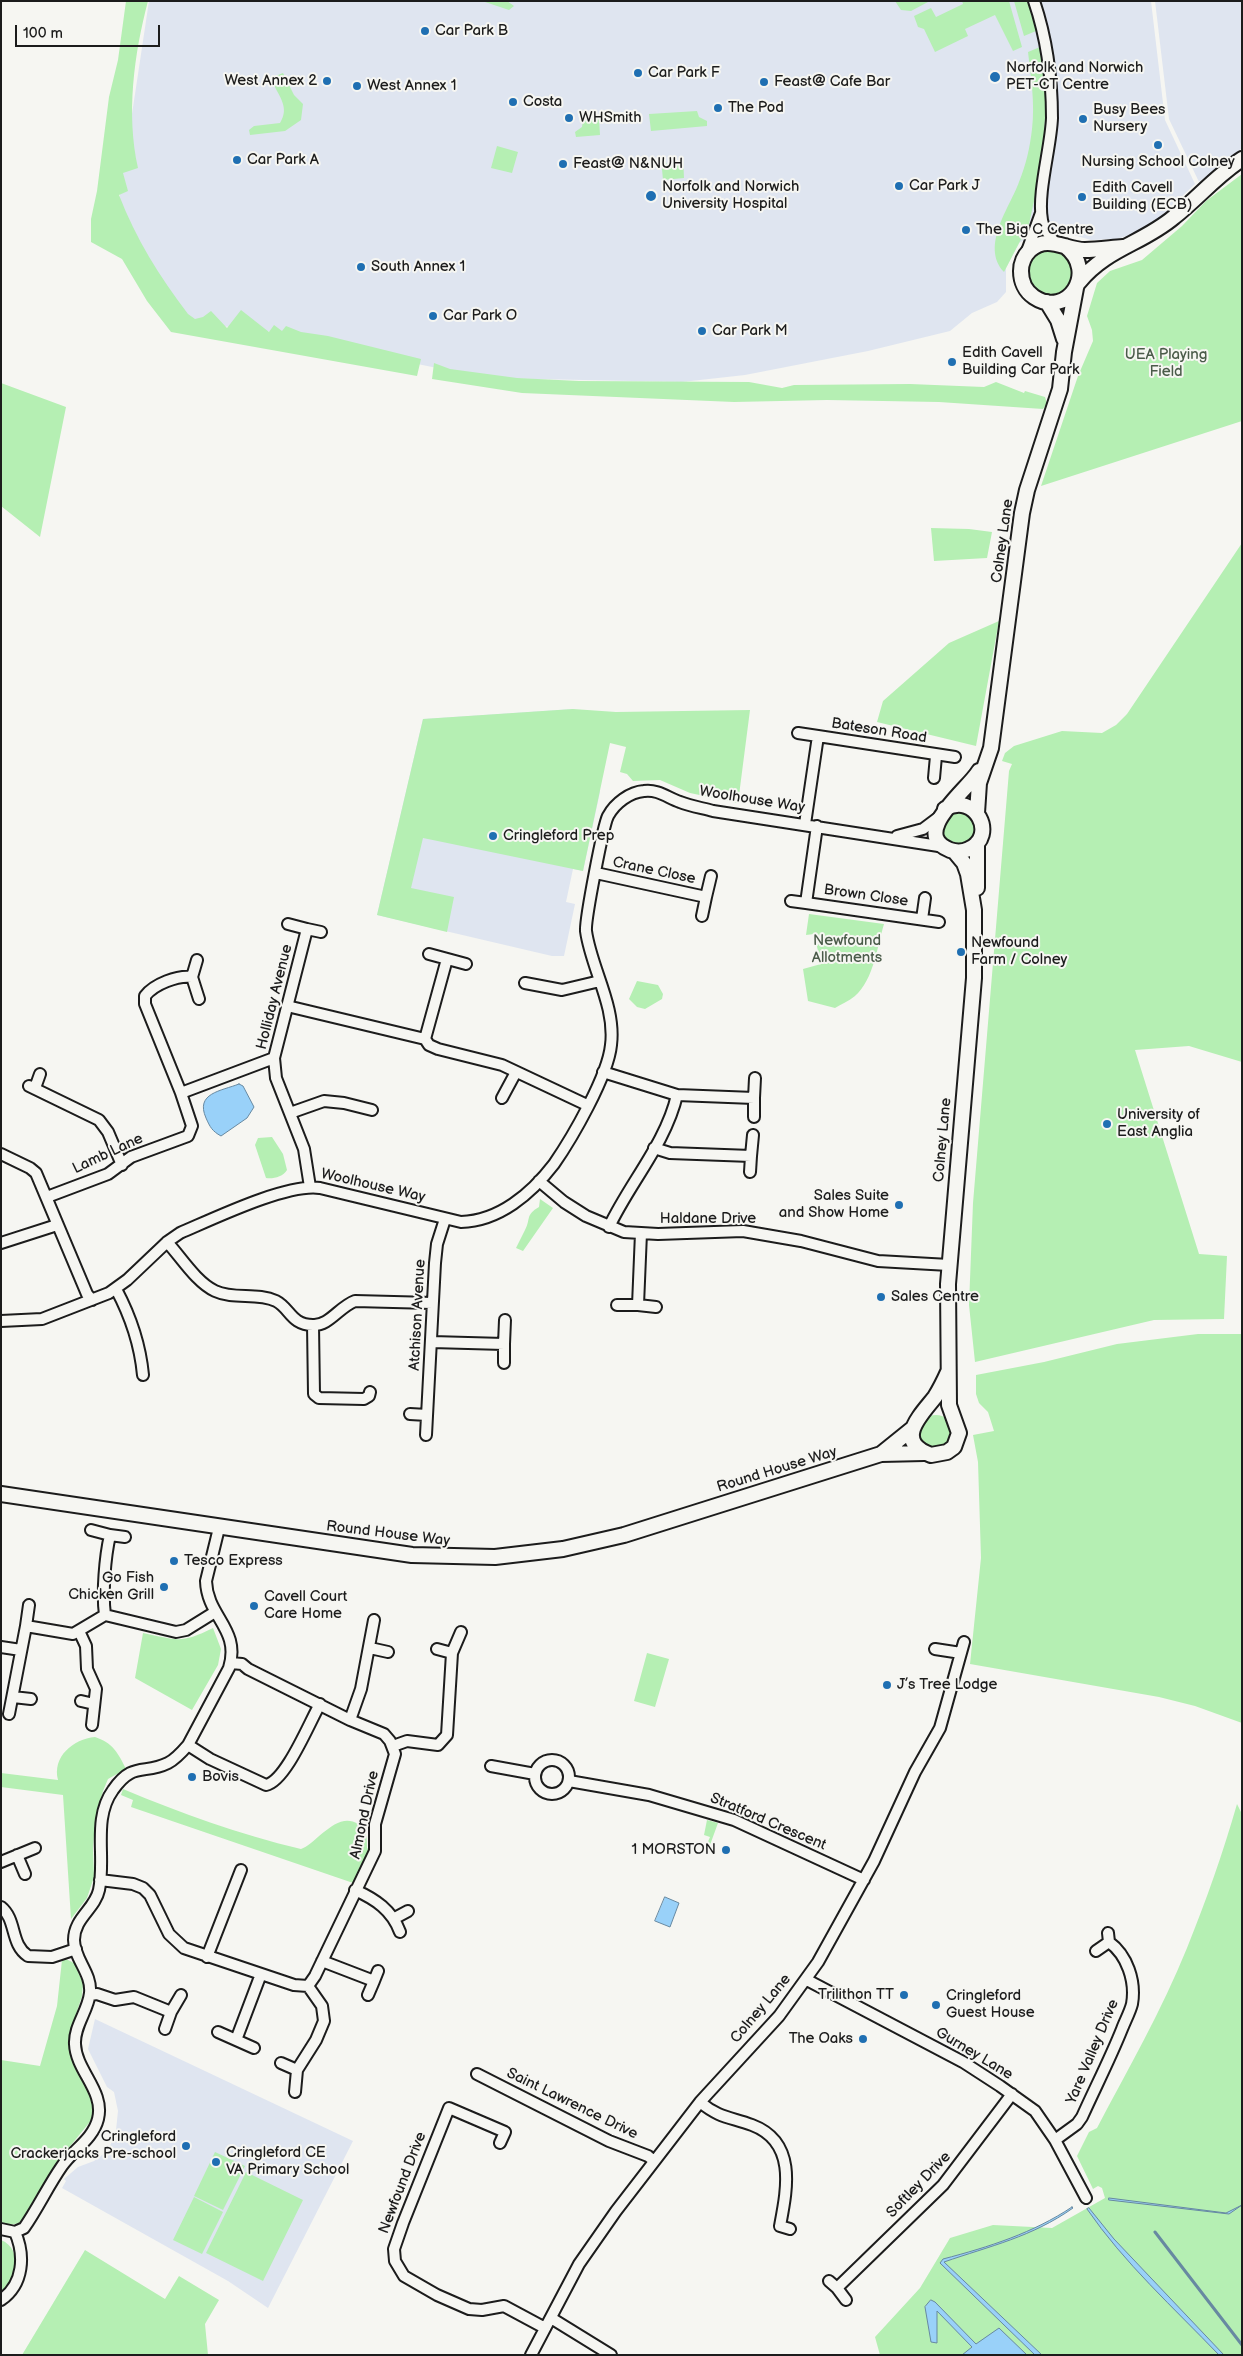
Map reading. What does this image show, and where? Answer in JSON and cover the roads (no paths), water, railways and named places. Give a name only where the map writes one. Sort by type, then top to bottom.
[{"type":"street","name":"Colney Lane","points":[[1034,1],[1043,31],[1051,86],[1052,120],[1041,212],[1024,259],[1021,276],[1024,285],[1036,298],[1047,302],[1058,320],[1066,344]]},
{"type":"street","points":[[1047,302],[1063,299],[1101,259],[1143,238],[1174,217],[1199,192],[1242,159]]},
{"type":"street","name":"Colney Lane","points":[[924,1453],[939,1455],[954,1447],[959,1433],[950,1405],[948,1372],[950,1357],[949,1265],[974,978],[974,910],[978,885],[978,843],[982,828],[977,813],[979,783],[991,748],[1022,513],[1027,490],[1060,389],[1066,344],[1080,271],[1078,261],[1073,252],[1060,244],[1045,228],[1041,212]]},
{"type":"street","points":[[1024,259],[1033,248],[1040,244],[1060,244],[1085,250],[1123,247]]},
{"type":"street","name":"Bateson Road","points":[[798,733],[936,756],[955,757]]},
{"type":"street","name":"Bateson Road","points":[[805,824],[818,736]]},
{"type":"street","name":"Colney Lane","points":[[974,910],[967,868],[937,836],[936,824],[942,814],[977,775],[991,748]]},
{"type":"street","name":"Bateson Road","points":[[934,778],[936,756]]},
{"type":"street","name":"Woolhouse Way","points":[[1,1321],[42,1319],[92,1300],[116,1289],[166,1242],[180,1234],[271,1196],[310,1186],[444,1219],[470,1222],[494,1215],[506,1209],[539,1181],[576,1131],[603,1072],[611,1045],[610,1019],[586,932],[586,920],[608,816],[620,802],[636,792],[656,791],[687,805],[713,811],[893,837],[949,849]]},
{"type":"street","points":[[942,814],[960,805],[968,807],[977,813]]},
{"type":"street","name":"Woolhouse Way","points":[[893,837],[923,829],[942,814]]},
{"type":"street","name":"Brown Close","points":[[806,903],[817,826]]},
{"type":"street","points":[[949,849],[967,850],[978,843]]},
{"type":"street","name":"Crane Close","points":[[596,873],[706,897]]},
{"type":"street","name":"Crane Close","points":[[702,916],[711,876]]},
{"type":"street","name":"Brown Close","points":[[922,919],[925,898]]},
{"type":"street","name":"Brown Close","points":[[791,901],[939,922]]},
{"type":"street","name":"Holliday Avenue","points":[[288,924],[321,932]]},
{"type":"street","name":"Holliday Avenue","points":[[308,929],[274,1058],[276,1078],[304,1149],[310,1186]]},
{"type":"street","points":[[429,954],[466,964]]},
{"type":"street","points":[[425,1039],[447,959]]},
{"type":"street","points":[[197,960],[192,977],[199,998]]},
{"type":"street","name":"Lamb Lane","points":[[47,1197],[108,1174],[131,1157],[188,1136],[192,1126],[145,1004],[145,996],[157,986],[185,976],[192,977]]},
{"type":"street","points":[[525,983],[562,990],[600,981]]},
{"type":"street","points":[[287,1006],[425,1039],[429,1045],[438,1049],[502,1065],[587,1105]]},
{"type":"street","points":[[180,1093],[274,1058]]},
{"type":"street","points":[[502,1098],[516,1072]]},
{"type":"street","points":[[603,1072],[677,1095],[754,1098]]},
{"type":"street","points":[[40,1074],[32,1087],[99,1120],[108,1132],[122,1165]]},
{"type":"street","points":[[754,1117],[755,1078]]},
{"type":"street","points":[[609,1227],[654,1148],[677,1095]]},
{"type":"street","points":[[290,1113],[331,1100],[372,1110]]},
{"type":"street","points":[[750,1172],[753,1135]]},
{"type":"street","points":[[654,1148],[670,1153],[751,1156]]},
{"type":"street","points":[[1,1154],[30,1168],[36,1173],[87,1294],[92,1300]]},
{"type":"street","name":"Haldane Drive","points":[[539,1181],[564,1202],[609,1227],[641,1233],[743,1231],[801,1241],[878,1261],[949,1265]]},
{"type":"street","name":"Atchison Avenue","points":[[426,1435],[432,1342],[432,1303],[437,1244],[444,1219]]},
{"type":"street","points":[[1,1243],[57,1224]]},
{"type":"street","points":[[638,1305],[641,1233]]},
{"type":"street","points":[[166,1242],[194,1272],[216,1291],[265,1296],[279,1302],[293,1319],[313,1325],[325,1323],[344,1306],[355,1301],[432,1303]]},
{"type":"street","points":[[116,1289],[128,1312],[137,1338],[143,1375]]},
{"type":"street","points":[[617,1305],[656,1307]]},
{"type":"street","points":[[504,1363],[505,1320]]},
{"type":"street","points":[[313,1325],[314,1394],[319,1398],[364,1399],[369,1396],[370,1392]]},
{"type":"street","points":[[432,1342],[504,1344]]},
{"type":"street","name":"Colney Lane","points":[[912,1429],[914,1422],[941,1387],[948,1372]]},
{"type":"street","points":[[922,1412],[940,1409],[955,1419]]},
{"type":"street","points":[[410,1414],[427,1415]]},
{"type":"street","points":[[912,1429],[913,1438],[917,1446],[924,1453]]},
{"type":"street","name":"Round House Way","points":[[881,1454],[912,1429]]},
{"type":"street","name":"Round House Way","points":[[1,1494],[219,1528],[412,1555],[461,1558],[535,1554],[624,1535],[881,1454],[924,1453]]},
{"type":"street","points":[[1,2229],[15,2232],[24,2228],[62,2166],[92,2133],[98,2119],[97,2097],[81,2065],[75,2044],[76,2033],[90,1995],[89,1981],[74,1942],[77,1926],[96,1899],[100,1880],[101,1827],[112,1791],[129,1773],[168,1763],[188,1745],[231,1663],[233,1654],[231,1637],[208,1598],[206,1581],[219,1528]]},
{"type":"street","points":[[91,1530],[124,1537]]},
{"type":"street","points":[[105,1615],[103,1602],[106,1572],[105,1558],[110,1535]]},
{"type":"street","points":[[9,1714],[29,1605]]},
{"type":"street","points":[[26,1626],[73,1634],[105,1615],[159,1625],[176,1632],[186,1630],[215,1612]]},
{"type":"street","points":[[350,1720],[361,1689],[374,1620]]},
{"type":"street","points":[[79,1632],[86,1646],[87,1670],[96,1689],[92,1725]]},
{"type":"street","points":[[231,1663],[242,1664],[248,1669],[350,1720],[384,1734],[393,1746],[406,1741],[438,1745],[448,1735],[452,1653],[460,1632]]},
{"type":"street","name":"Colney Lane","points":[[531,2355],[583,2258],[616,2210],[700,2102],[770,2026],[807,1980],[864,1880],[940,1728],[964,1642]]},
{"type":"street","points":[[1,1647],[21,1650]]},
{"type":"street","points":[[370,1648],[388,1652]]},
{"type":"street","points":[[935,1649],[961,1653]]},
{"type":"street","points":[[437,1650],[452,1653]]},
{"type":"street","points":[[13,1697],[31,1699]]},
{"type":"street","points":[[81,1701],[94,1704]]},
{"type":"street","points":[[188,1745],[210,1759],[266,1785],[273,1784],[286,1768],[320,1704]]},
{"type":"street","name":"Almond Drive","points":[[308,1986],[316,1976],[355,1890],[370,1867],[376,1851],[375,1824],[395,1754],[393,1746]]},
{"type":"street","points":[[556,1760],[567,1768],[569,1781],[561,1792],[548,1794],[537,1786],[535,1774],[542,1763],[556,1760]]},
{"type":"street","points":[[490,1766],[535,1774]]},
{"type":"street","name":"Stratford Crescent","points":[[569,1781],[649,1795],[734,1820],[864,1880]]},
{"type":"street","points":[[1,1862],[36,1848]]},
{"type":"street","points":[[17,1855],[25,1874]]},
{"type":"street","points":[[207,1957],[240,1870]]},
{"type":"street","points":[[100,1880],[132,1884],[143,1888],[150,1896],[173,1940],[184,1948],[294,1985],[308,1986],[322,2006],[324,2021],[316,2040],[297,2070],[295,2092]]},
{"type":"street","points":[[355,1890],[379,1902],[395,1918],[400,1932]]},
{"type":"street","points":[[1,1907],[11,1918],[16,1943],[28,1956],[52,1957],[76,1949]]},
{"type":"street","points":[[395,1918],[408,1911]]},
{"type":"street","name":"Yare Valley Drive","points":[[1056,2140],[1077,2124],[1082,2117],[1132,2005],[1133,1986],[1127,1965],[1118,1949],[1108,1937],[1096,1951]]},
{"type":"street","points":[[322,1961],[374,1981]]},
{"type":"street","points":[[368,1995],[378,1971]]},
{"type":"street","points":[[236,2040],[261,1974]]},
{"type":"street","name":"Gurney Lane","points":[[807,1980],[963,2062],[1034,2111],[1056,2140],[1086,2198]]},
{"type":"street","points":[[90,1995],[97,1994],[115,2000],[134,1997],[171,2012]]},
{"type":"street","points":[[165,2029],[171,2012],[181,1995]]},
{"type":"street","points":[[218,2032],[254,2048]]},
{"type":"street","points":[[281,2064],[297,2070]]},
{"type":"street","name":"Saint Lawrence Drive","points":[[476,2074],[600,2137],[648,2156],[654,2161]]},
{"type":"street","name":"Softley Drive","points":[[846,2300],[833,2284],[943,2185],[1012,2094]]},
{"type":"street","points":[[700,2102],[723,2117],[755,2126],[771,2137],[786,2163],[786,2190],[780,2226],[790,2228]]},
{"type":"street","name":"Newfound Drive","points":[[500,2143],[505,2132],[449,2108],[403,2222],[394,2249],[395,2261],[404,2276],[412,2283],[443,2298],[469,2309],[482,2310],[504,2306],[545,2328]]},
{"type":"street","points":[[1,2300],[11,2290],[20,2276],[22,2257],[15,2232]]},
{"type":"street","points":[[551,2318],[611,2355]]},
{"type":"water","points":[[239,1084],[243,1086],[254,1107],[247,1118],[221,1136],[209,1124],[204,1110],[204,1103],[212,1094]]},
{"type":"water","points":[[665,1897],[679,1903],[670,1927],[655,1921]]},
{"type":"water","points":[[1109,2198],[1226,2213],[1242,2205],[1229,2214],[1109,2200]]},
{"type":"water","points":[[1072,2207],[1058,2218],[1026,2234],[944,2262],[1042,2355],[1035,2355],[940,2263],[943,2259],[994,2244],[1026,2232]]},
{"type":"water","points":[[1089,2208],[1114,2239],[1224,2355],[1219,2355],[1133,2267],[1101,2229],[1087,2209]]},
{"type":"water","points":[[931,2300],[976,2344],[999,2328],[1027,2355],[962,2355],[972,2347],[937,2311],[937,2343],[931,2342],[925,2307]]},
{"type":"waterway","points":[[1155,2232],[1242,2345]]},
{"type":"place","name":"Car Park B","points":[[425,31]]},
{"type":"place","name":"Car Park F","points":[[638,73]]},
{"type":"place","name":"Norfolk and Norwich PET-CT Centre","points":[[995,77]]},
{"type":"place","name":"West Annex 2","points":[[327,81]]},
{"type":"place","name":"Feast@ Cafe Bar","points":[[764,82]]},
{"type":"place","name":"West Annex 1","points":[[357,86]]},
{"type":"place","name":"Costa","points":[[513,102]]},
{"type":"place","name":"The Pod","points":[[718,108]]},
{"type":"place","name":"WHSmith","points":[[569,118]]},
{"type":"place","name":"Busy Bees Nursery","points":[[1083,119]]},
{"type":"place","name":"Nursing School Colney","points":[[1158,145]]},
{"type":"place","name":"Car Park A","points":[[237,160]]},
{"type":"place","name":"Feast@ N&NUH","points":[[563,164]]},
{"type":"place","name":"Car Park J","points":[[899,186]]},
{"type":"place","name":"Norfolk and Norwich University Hospital","points":[[651,196]]},
{"type":"place","name":"Edith Cavell Building (ECB)","points":[[1082,197]]},
{"type":"place","name":"The Big C Centre","points":[[966,230]]},
{"type":"place","name":"South Annex 1","points":[[361,267]]},
{"type":"place","name":"Car Park O","points":[[433,316]]},
{"type":"place","name":"Car Park M","points":[[702,331]]},
{"type":"place","name":"Edith Cavell Building Car Park","points":[[952,362]]},
{"type":"place","name":"Cringleford Prep","points":[[493,836]]},
{"type":"place","name":"Newfound Farm / Colney","points":[[961,952]]},
{"type":"place","name":"University of East Anglia","points":[[1107,1124]]},
{"type":"place","name":"Sales Suite and Show Home","points":[[899,1205]]},
{"type":"place","name":"Sales Centre","points":[[881,1297]]},
{"type":"place","name":"Tesco Express","points":[[174,1561]]},
{"type":"place","name":"Go Fish Chicken Grill","points":[[164,1587]]},
{"type":"place","name":"Cavell Court Care Home","points":[[254,1606]]},
{"type":"place","name":"J’s Tree Lodge","points":[[887,1685]]},
{"type":"place","name":"Bovis","points":[[192,1777]]},
{"type":"place","name":"1 MORSTON","points":[[726,1850]]},
{"type":"place","name":"Trilithon TT","points":[[904,1995]]},
{"type":"place","name":"Cringleford Guest House","points":[[936,2005]]},
{"type":"place","name":"The Oaks","points":[[863,2039]]},
{"type":"place","name":"Cringleford Crackerjacks Pre-school","points":[[186,2146]]},
{"type":"place","name":"Cringleford CE VA Primary School","points":[[216,2162]]},
{"type":"park label","name":"UEA Playing Field","points":[[1166,364]]},
{"type":"park label","name":"Newfound Allotments","points":[[847,950]]}]
